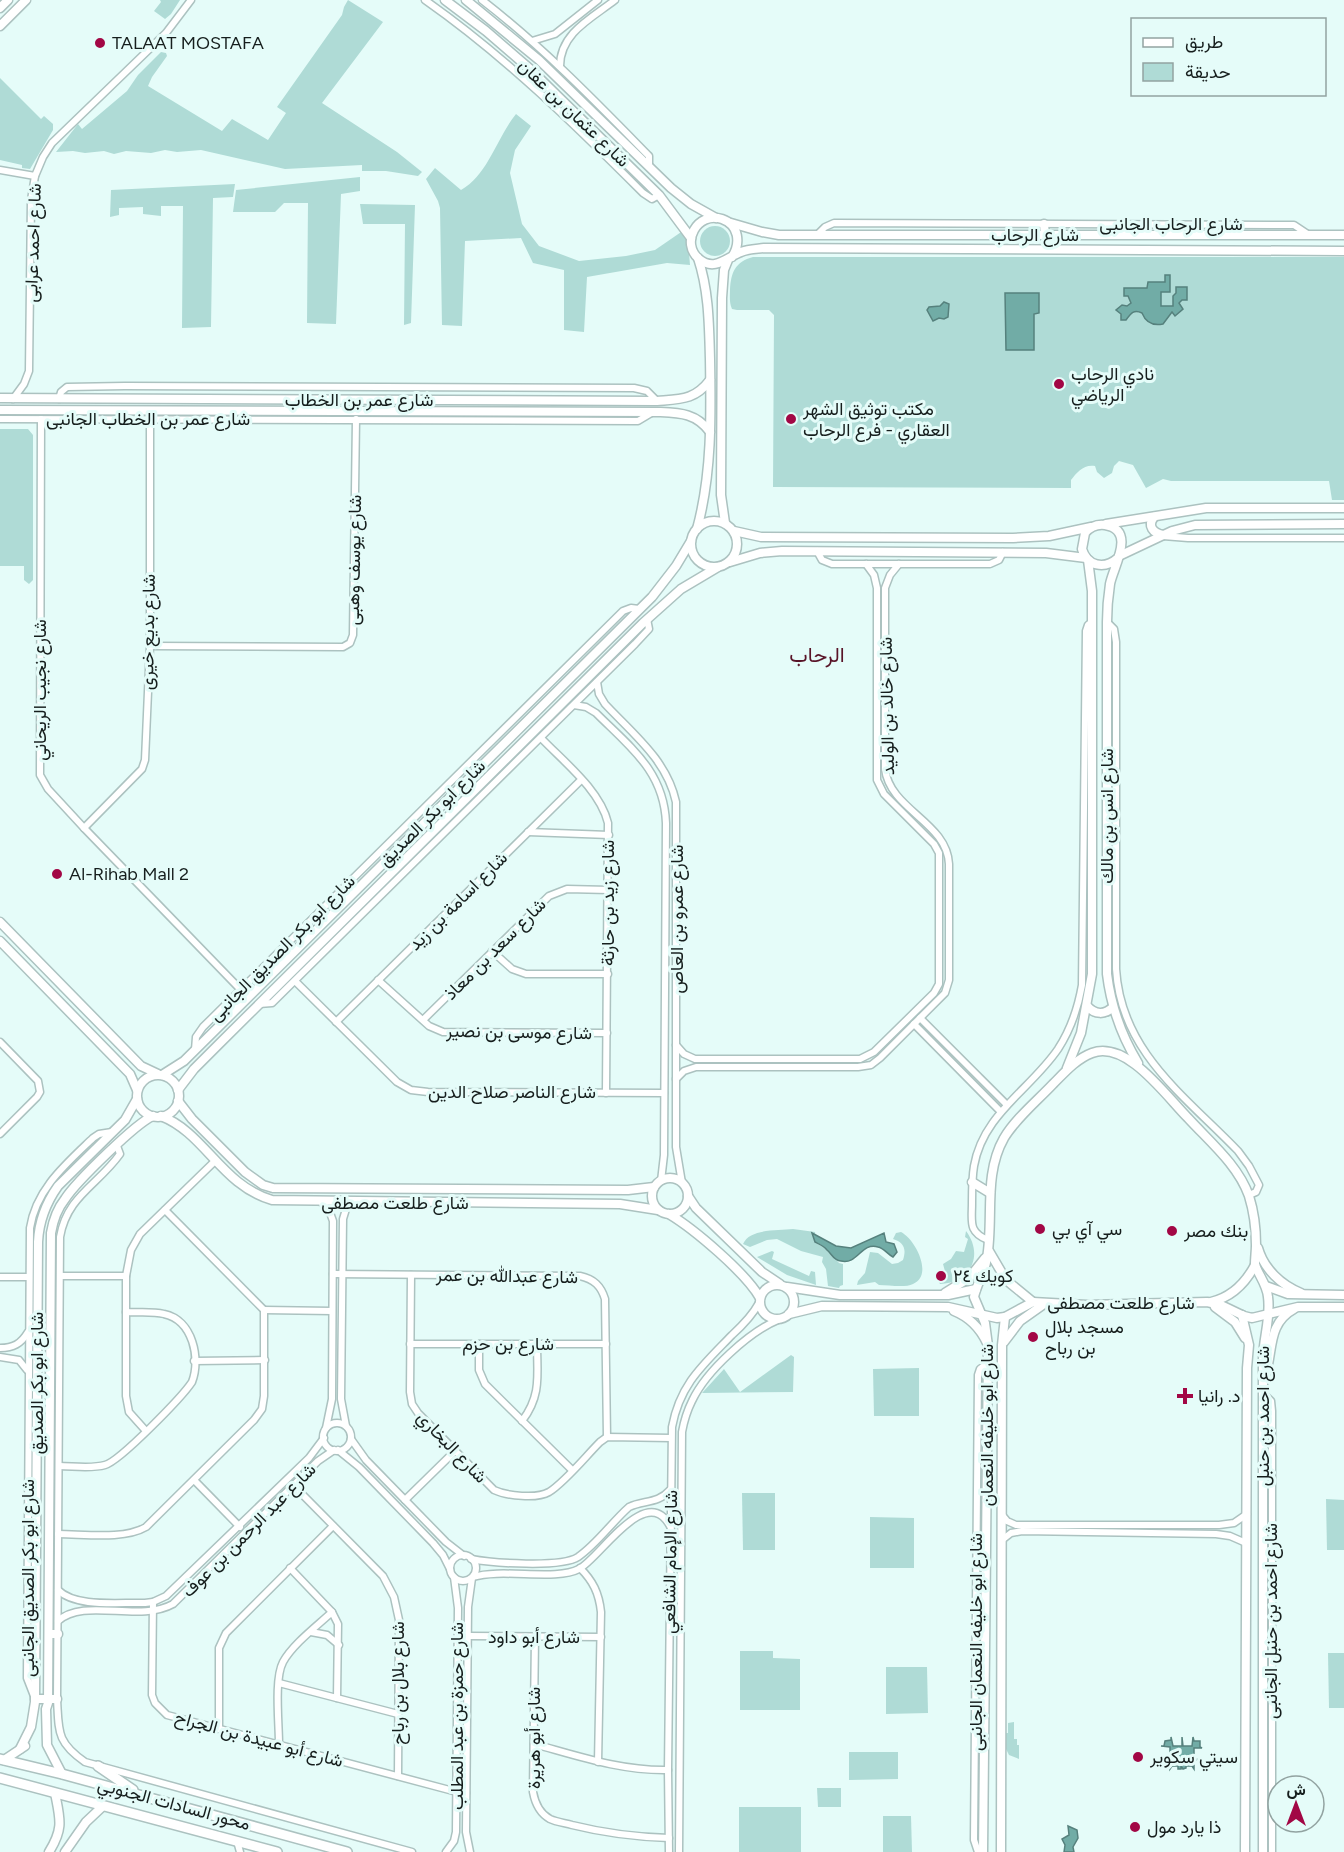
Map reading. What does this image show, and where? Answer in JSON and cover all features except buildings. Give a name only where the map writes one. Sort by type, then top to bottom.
[{"type":"main road","name":"محور السادات الجنوبي","points":[[2,1760],[62,1774],[347,1852]]},
{"type":"main road","points":[[98,1767],[143,1796]]},
{"type":"main road","name":"محور السادات الجنوبي","points":[[0,1778],[277,1852]]},
{"type":"street","points":[[0,8],[8,0]]},
{"type":"street","points":[[0,26],[26,0]]},
{"type":"street","name":"شارع احمد عرابى","points":[[13,399],[24,384],[29,371],[31,200],[35,176],[47,151],[59,135],[166,33],[191,0]]},
{"type":"street","points":[[425,0],[474,35],[578,128],[644,193],[652,198],[659,195]]},
{"type":"street","name":"شارع عثمان بن عفان","points":[[445,0],[530,69],[659,195],[691,238]]},
{"type":"street","name":"شارع عثمان بن عفان","points":[[466,0],[539,60],[678,194],[716,218]]},
{"type":"street","points":[[482,0],[560,66],[650,156],[649,167]]},
{"type":"street","points":[[532,40],[555,34],[598,0]]},
{"type":"street","points":[[560,66],[562,48],[572,34],[615,0]]},
{"type":"street","points":[[530,69],[539,60]]},
{"type":"street","points":[[0,170],[35,176]]},
{"type":"street","points":[[724,524],[721,495],[722,298],[724,270],[735,251],[738,239],[729,223],[716,218],[709,218],[697,225],[691,238],[693,252],[698,258],[709,264],[722,263],[730,259]]},
{"type":"street","name":"شارع الرحاب","points":[[729,223],[779,235],[1344,235]]},
{"type":"street","name":"شارع الرحاب الجانبى","points":[[818,234],[825,227],[834,223],[1294,225],[1309,235]]},
{"type":"street","points":[[1044,224],[1045,235]]},
{"type":"street","points":[[1155,235],[1155,251]]},
{"type":"street","name":"شارع الرحاب","points":[[730,259],[749,250],[764,248],[1344,251]]},
{"type":"street","points":[[698,258],[708,303],[710,380],[708,476],[697,529],[691,541],[691,549],[701,564],[718,567],[771,552],[817,551],[1049,553],[1087,559],[1103,566],[1163,536],[1190,526],[1344,524]]},
{"type":"street","name":"شارع عمر بن الخطاب","points":[[0,398],[657,401],[692,397],[710,380]]},
{"type":"street","name":"شارع عمر بن الخطاب الجانبى","points":[[59,399],[61,392],[67,387],[125,386],[634,388],[647,391],[657,401]]},
{"type":"street","points":[[306,399],[306,411]]},
{"type":"street","name":"شارع عمر بن الخطاب","points":[[0,410],[150,415],[306,411],[653,412],[686,414],[696,418],[710,432]]},
{"type":"street","name":"شارع عمر بن الخطاب الجانبى","points":[[0,419],[150,415],[638,421],[653,412]]},
{"type":"street","name":"شارع بديع خيرى","points":[[84,828],[142,769],[145,755],[150,646],[150,415]]},
{"type":"street","name":"شارع نجيب الريحاني","points":[[41,419],[40,775],[48,789],[84,828],[241,990]]},
{"type":"street","name":"شارع يوسف وهبى","points":[[150,646],[343,646],[350,643],[353,635],[356,419]]},
{"type":"street","points":[[697,529],[712,521],[724,524],[734,531],[761,537],[1013,538],[1049,536],[1206,508],[1344,508]]},
{"type":"street","points":[[1154,517],[1151,521],[1151,529],[1163,536],[1344,538]]},
{"type":"street","points":[[1103,525],[1113,528],[1120,536],[1122,546],[1118,557]]},
{"type":"street","points":[[1087,559],[1081,543],[1085,533],[1093,527]]},
{"type":"street","points":[[730,562],[738,544],[734,531]]},
{"type":"street","points":[[1049,536],[1053,546],[1049,553]]},
{"type":"street","name":"شارع ابو بكر الصديق","points":[[160,1075],[177,1066],[195,1050],[639,609],[670,576],[691,541]]},
{"type":"street","points":[[817,551],[826,563],[866,564],[990,564],[999,560],[1003,552]]},
{"type":"street","name":"شارع انس بن مالك","points":[[1118,557],[1109,591],[1107,622],[1107,974],[1113,1006],[1128,1045],[1141,1069]]},
{"type":"street","name":"شارع انس بن مالك","points":[[1066,1072],[1077,1046],[1087,1006],[1093,951],[1092,591],[1087,559]]},
{"type":"street","name":"شارع خالد بن الوليد","points":[[676,1045],[684,1054],[695,1059],[866,1058],[937,989],[940,979],[940,858],[937,848],[884,794],[878,780],[877,588],[874,575],[866,564]]},
{"type":"street","name":"شارع خالد بن الوليد","points":[[676,1079],[684,1071],[696,1067],[864,1067],[876,1062],[942,997],[948,986],[948,856],[943,842],[891,788],[886,776],[885,588],[890,575],[899,564]]},
{"type":"street","name":"شارع ابو بكر الصديق","points":[[178,1090],[194,1070],[259,1004],[647,619],[681,589],[718,567]]},
{"type":"street","points":[[1092,591],[1101,585],[1109,591]]},
{"type":"street","name":"شارع ابو بكر الصديق الجانبى","points":[[195,1050],[199,1031],[623,611],[631,608],[639,609]]},
{"type":"street","name":"شارع ابو بكر الصديق الجانبى","points":[[259,1004],[272,1003],[541,738],[647,632],[650,626],[647,619]]},
{"type":"street","points":[[988,1240],[979,1236],[973,1229],[972,1182],[980,1143],[1000,1111],[1049,1060],[1071,1023],[1080,997],[1083,968],[1086,631],[1092,622]]},
{"type":"street","points":[[1107,622],[1114,629],[1116,642],[1116,969],[1119,995],[1126,1020],[1138,1044],[1154,1065],[1246,1161],[1259,1185],[1256,1192],[1249,1195]]},
{"type":"street","points":[[877,668],[885,668]]},
{"type":"street","name":"شارع عمرو بن العاص","points":[[597,682],[601,699],[660,762],[674,791],[678,824],[676,1147],[682,1183]]},
{"type":"street","name":"شارع عمرو بن العاص","points":[[574,705],[586,706],[596,713],[647,765],[663,799],[666,824],[664,1155],[661,1181]]},
{"type":"street","name":"شارع زيد بن حارثة","points":[[541,738],[601,803],[608,823],[606,1093]]},
{"type":"street","name":"شارع اسامة بن زيد","points":[[336,1022],[581,780]]},
{"type":"street","points":[[921,831],[928,826]]},
{"type":"street","points":[[528,832],[609,835]]},
{"type":"street","name":"شارع سعد بن معاذ","points":[[423,1020],[544,900],[555,892],[567,889],[609,890]]},
{"type":"street","points":[[343,902],[352,911]]},
{"type":"street","points":[[0,922],[141,1066],[172,1080],[178,1090],[178,1101],[170,1113],[157,1116],[142,1110],[130,1074],[0,941]]},
{"type":"street","points":[[940,926],[949,926]]},
{"type":"street","points":[[492,951],[512,969],[526,974],[608,974]]},
{"type":"street","points":[[665,955],[670,958],[676,955]]},
{"type":"street","points":[[665,971],[670,969],[676,971]]},
{"type":"street","name":"شارع موسى بن نصير","points":[[378,980],[435,1029],[451,1033],[607,1033]]},
{"type":"street","name":"شارع الناصر صلاح الدين","points":[[295,981],[396,1082],[411,1090],[664,1093]]},
{"type":"street","points":[[1087,1006],[1090,1010],[1100,1013],[1113,1006]]},
{"type":"street","points":[[921,1018],[1006,1104]]},
{"type":"street","points":[[914,1024],[1000,1111]]},
{"type":"street","points":[[0,1042],[38,1081],[40,1092],[38,1097],[0,1134]]},
{"type":"street","points":[[760,1300],[765,1289],[775,1284],[840,1295],[938,1295],[956,1294],[976,1288],[984,1270],[988,1250],[993,1167],[1004,1138],[1013,1125],[1066,1072],[1082,1058],[1101,1051],[1123,1056],[1141,1069],[1228,1161],[1249,1195],[1256,1242],[1255,1265]]},
{"type":"street","points":[[137,1095],[143,1081],[153,1075],[160,1075]]},
{"type":"street","name":"شارع ابو بكر الصديق","points":[[2,1760],[20,1749],[31,1727],[35,1701],[38,1232],[43,1212],[58,1186],[129,1116],[137,1095]]},
{"type":"street","name":"شارع طلعت مصطفى","points":[[178,1101],[192,1119],[245,1172],[263,1185],[273,1188],[628,1190],[654,1187]]},
{"type":"street","name":"شارع ابو بكر الصديق","points":[[62,1774],[54,1756],[49,1751],[46,1738],[46,1709],[51,1701],[53,1634],[49,1493],[52,1224],[65,1198],[138,1125],[157,1116]]},
{"type":"street","name":"شارع طلعت مصطفى","points":[[157,1116],[183,1129],[236,1181],[259,1196],[286,1202],[620,1204],[658,1210]]},
{"type":"street","name":"شارع ابو بكر الصديق الجانبى","points":[[35,1701],[27,1678],[30,1228],[34,1210],[42,1192],[93,1138],[99,1134],[112,1132]]},
{"type":"street","name":"شارع ابو بكر الصديق الجانبى","points":[[53,1634],[58,1621],[60,1237],[67,1214],[81,1194],[118,1157],[120,1151],[117,1146]]},
{"type":"street","points":[[146,1431],[134,1419],[127,1404],[126,1276],[128,1258],[135,1242],[215,1161]]},
{"type":"street","points":[[789,1314],[794,1300],[784,1286],[762,1272],[696,1208],[682,1183],[672,1179],[661,1181],[654,1187],[652,1199],[658,1210],[685,1224],[751,1285],[760,1300],[764,1314],[769,1317],[780,1319],[789,1314],[822,1306],[957,1308],[997,1318],[1005,1317]]},
{"type":"street","points":[[972,1182],[990,1193]]},
{"type":"street","points":[[669,1214],[674,1214],[684,1207],[688,1196]]},
{"type":"street","points":[[321,1202],[329,1210],[333,1221],[332,1399],[324,1438],[327,1445],[359,1467],[433,1544],[443,1555],[454,1577],[465,1581],[472,1577],[494,1573],[568,1572],[580,1568],[630,1520],[642,1514],[655,1514],[662,1517],[670,1526]]},
{"type":"street","points":[[353,1202],[346,1209],[343,1220],[341,1399],[346,1426],[361,1455],[446,1542],[471,1559],[495,1562],[567,1562],[580,1556],[629,1507],[658,1500],[670,1490]]},
{"type":"street","points":[[58,1534],[124,1534],[139,1531],[152,1522],[258,1415],[264,1403],[264,1310],[165,1210]]},
{"type":"street","points":[[1256,1242],[1264,1263],[1278,1280],[1307,1295]]},
{"type":"street","points":[[938,1295],[950,1291],[969,1278],[984,1260],[988,1250]]},
{"type":"street","points":[[988,1250],[1006,1280],[1033,1302]]},
{"type":"street","name":"شارع طلعت مصطفى","points":[[1005,1317],[1033,1302],[1087,1305],[1207,1302],[1223,1299],[1239,1288],[1255,1265]]},
{"type":"street","name":"شارع احمد بن حنبل","points":[[1255,1265],[1266,1286],[1269,1302],[1263,1360],[1263,1615],[1266,1774]]},
{"type":"street","name":"شارع عبدالله بن عمر","points":[[333,1274],[587,1277],[599,1286],[605,1299],[607,1437]]},
{"type":"street","name":"شارع البخاري","points":[[411,1275],[410,1392],[412,1404],[488,1485],[501,1494],[544,1494],[555,1487],[607,1437]]},
{"type":"street","points":[[60,1276],[126,1276]]},
{"type":"street","points":[[0,1277],[28,1277]]},
{"type":"street","points":[[1266,1286],[1288,1294],[1344,1295]]},
{"type":"street","name":"شارع ابو خليفه النعمان","points":[[976,1288],[975,1302],[987,1331],[988,1346],[983,1852]]},
{"type":"street","name":"شارع الإمام الشافعي","points":[[669,1852],[671,1438],[677,1406],[691,1377],[746,1322],[760,1300]]},
{"type":"street","points":[[1207,1302],[1231,1318],[1249,1345]]},
{"type":"street","name":"شارع طلعت مصطفى","points":[[1207,1302],[1257,1318],[1298,1307],[1344,1307]]},
{"type":"street","points":[[1002,1345],[1020,1321],[1044,1303]]},
{"type":"street","points":[[939,1307],[950,1309],[969,1320],[977,1327],[988,1346]]},
{"type":"street","points":[[1263,1389],[1274,1332],[1283,1317],[1298,1307]]},
{"type":"street","points":[[264,1310],[332,1311]]},
{"type":"street","points":[[59,1466],[99,1466],[111,1463],[146,1431],[194,1378],[192,1339],[174,1318],[162,1313],[126,1312]]},
{"type":"street","name":"شارع احمد بن حنبل","points":[[1242,1315],[1249,1345],[1245,1852]]},
{"type":"street","name":"شارع ابو خليفه النعمان","points":[[1000,1852],[1002,1345],[1005,1317]]},
{"type":"street","name":"شارع الإمام الشافعي","points":[[679,1852],[682,1432],[687,1411],[702,1383],[717,1366],[755,1332],[780,1319]]},
{"type":"street","points":[[0,1348],[14,1346],[28,1332]]},
{"type":"street","name":"شارع بن حزم","points":[[410,1344],[606,1344]]},
{"type":"street","points":[[479,1344],[479,1370],[482,1380],[572,1470]]},
{"type":"street","points":[[522,1421],[530,1411],[536,1397],[537,1344]]},
{"type":"street","points":[[0,1357],[19,1360],[28,1374]]},
{"type":"street","points":[[1248,1361],[1256,1358],[1263,1360]]},
{"type":"street","points":[[194,1361],[265,1360]]},
{"type":"street","points":[[988,1363],[1003,1363]]},
{"type":"street","name":"شارع ابو خليفه النعمان الجانبى","points":[[978,1852],[974,1840],[978,1375],[988,1363]]},
{"type":"street","points":[[37,1383],[50,1383]]},
{"type":"street","name":"شارع احمد بن حنبل الجانبى","points":[[1263,1389],[1271,1401],[1272,1411],[1268,1774]]},
{"type":"street","points":[[326,1428],[334,1423],[346,1426]]},
{"type":"street","points":[[607,1437],[671,1438]]},
{"type":"street","name":"شارع عبد الرحمن بن عوف","points":[[153,1602],[166,1596],[240,1527],[309,1458],[324,1438]]},
{"type":"street","points":[[336,1450],[346,1447],[351,1439]]},
{"type":"street","name":"شارع عبد الرحمن بن عوف","points":[[58,1621],[68,1614],[80,1611],[153,1611],[167,1607],[179,1599],[318,1461],[336,1450]]},
{"type":"street","points":[[405,1500],[455,1451]]},
{"type":"street","points":[[194,1480],[240,1527]]},
{"type":"street","name":"شارع بلال بن رباح","points":[[294,1486],[383,1576],[394,1597],[399,1620],[398,1776]]},
{"type":"street","points":[[49,1493],[59,1501]]},
{"type":"street","points":[[1002,1515],[1007,1521],[1016,1525],[1219,1525],[1234,1523],[1246,1514]]},
{"type":"street","points":[[219,1729],[219,1656],[222,1640],[230,1627],[333,1526]]},
{"type":"street","points":[[605,1530],[612,1538]]},
{"type":"street","points":[[1002,1540],[1011,1533],[1022,1531],[1216,1534],[1230,1536],[1246,1543]]},
{"type":"street","points":[[450,1569],[454,1560],[464,1556]]},
{"type":"street","points":[[471,1559],[476,1567],[472,1577]]},
{"type":"street","points":[[290,1568],[332,1612],[338,1624],[337,1698]]},
{"type":"street","points":[[580,1568],[593,1583],[600,1601],[598,1762]]},
{"type":"street","name":"شارع حمزة بن عبد المطلب","points":[[446,1852],[454,1841],[456,1832],[458,1608],[454,1577]]},
{"type":"street","name":"شارع حمزة بن عبد المطلب","points":[[470,1852],[466,1832],[467,1636],[468,1600],[472,1577]]},
{"type":"street","points":[[58,1590],[74,1600],[153,1602]]},
{"type":"street","points":[[1246,1595],[1248,1600],[1257,1602],[1263,1596]]},
{"type":"street","name":"شارع أبو عبيدة بن الجراح","points":[[153,1602],[152,1687],[155,1703],[167,1714],[457,1792],[466,1792]]},
{"type":"street","points":[[986,1602],[1002,1602]]},
{"type":"street","points":[[1246,1615],[1252,1610],[1263,1615]]},
{"type":"street","points":[[279,1744],[279,1675],[285,1659],[332,1612]]},
{"type":"street","points":[[669,1623],[681,1623]]},
{"type":"street","points":[[311,1632],[327,1635],[339,1645]]},
{"type":"street","name":"شارع أبو داود","points":[[467,1636],[601,1637]]},
{"type":"street","name":"شارع أبو هريرة","points":[[535,1637],[533,1792],[541,1812],[550,1819],[613,1834],[669,1838]]},
{"type":"street","points":[[279,1683],[398,1714]]},
{"type":"street","points":[[35,1701],[51,1701],[59,1735],[63,1742],[85,1762],[412,1852]]},
{"type":"street","points":[[534,1744],[633,1769],[668,1770]]},
{"type":"street","points":[[49,1852],[58,1839],[60,1828],[55,1793]]},
{"type":"street","points":[[66,1852],[86,1822],[104,1806]]},
{"type":"street","name":"شارع احمد بن حنبل","points":[[1263,1852],[1266,1830]]},
{"type":"street","name":"شارع احمد بن حنبل الجانبى","points":[[1269,1834],[1272,1852]]},
{"type":"street","points":[[237,1841],[240,1852]]},
{"type":"green space","points":[[160,0],[180,0],[165,19],[154,11],[161,2]]},
{"type":"green space","points":[[348,0],[383,22],[322,103],[397,152],[422,172],[418,176],[386,171],[362,171],[362,165],[285,169],[201,150],[177,152],[165,150],[151,153],[126,151],[114,154],[104,151],[56,152],[78,124],[82,129],[127,91],[138,75],[161,52],[166,53],[167,56],[148,86],[222,131],[232,119],[268,140],[286,113],[277,107],[342,15]]},
{"type":"green space","points":[[0,78],[41,119],[44,116],[53,124],[53,130],[30,169],[0,160]]},
{"type":"green space","points":[[516,114],[531,126],[515,150],[510,173],[522,224],[539,246],[579,261],[626,256],[655,250],[687,228],[690,265],[667,263],[587,277],[584,332],[564,330],[564,270],[533,263],[521,238],[465,241],[462,326],[442,325],[440,208],[426,179],[435,168],[461,190],[478,175]]},
{"type":"green space","points":[[360,177],[360,191],[341,194],[336,324],[307,323],[308,203],[284,203],[275,212],[233,212],[236,190]]},
{"type":"green space","points":[[235,184],[233,197],[213,198],[211,327],[182,328],[183,206],[161,206],[161,216],[143,214],[143,207],[119,208],[119,215],[110,217],[111,190]]},
{"type":"green space","points":[[360,204],[415,205],[411,323],[404,325],[405,224],[363,224]]},
{"type":"green space","points":[[715,226],[726,230],[730,241],[726,252],[715,256],[704,252],[700,241],[704,230]]},
{"type":"green space","name":"نادي الرحاب الرياضي","points":[[753,257],[1344,257],[1344,500],[1332,500],[1329,481],[1171,481],[1163,479],[1146,488],[1133,465],[1119,461],[1112,473],[1104,478],[1097,472],[1095,466],[1084,467],[1071,480],[1071,488],[773,487],[774,315],[769,310],[732,309],[730,301],[735,269],[742,262]]},
{"type":"green space","points":[[0,429],[28,429],[33,435],[33,580],[29,584],[24,580],[24,566],[0,566]]},
{"type":"green space","points":[[793,1229],[815,1232],[818,1244],[843,1264],[843,1285],[839,1288],[828,1286],[826,1269],[822,1262],[823,1257],[801,1251],[777,1239],[767,1240],[750,1247],[743,1244],[752,1235],[758,1233]]},
{"type":"green space","points":[[966,1231],[974,1249],[971,1266],[960,1279],[940,1284],[937,1279],[946,1275],[943,1264],[951,1259],[956,1251],[964,1252],[968,1239],[965,1237]]},
{"type":"green space","points":[[901,1232],[912,1242],[920,1257],[922,1273],[919,1279],[906,1286],[879,1285],[875,1282],[857,1285],[865,1273],[870,1252],[878,1253],[892,1264],[903,1260],[905,1252],[903,1246],[893,1239],[896,1233]]},
{"type":"green space","points":[[774,1252],[772,1259],[809,1276],[811,1271],[815,1272],[816,1285],[787,1275],[757,1257]]},
{"type":"green space","points":[[791,1355],[794,1357],[793,1392],[702,1393],[724,1369],[740,1392]]},
{"type":"green space","points":[[919,1368],[919,1416],[874,1416],[873,1369]]},
{"type":"green space","points":[[742,1493],[775,1493],[775,1550],[743,1550]]},
{"type":"green space","points":[[1326,1499],[1344,1500],[1344,1550],[1327,1550]]},
{"type":"green space","points":[[870,1517],[914,1518],[914,1568],[870,1568]]},
{"type":"green space","points":[[740,1651],[773,1651],[773,1658],[800,1659],[800,1710],[740,1710]]},
{"type":"green space","points":[[1328,1653],[1344,1653],[1344,1708],[1329,1708]]},
{"type":"green space","points":[[886,1667],[927,1667],[928,1713],[886,1714]]},
{"type":"green space","points":[[1014,1722],[1014,1739],[1017,1739],[1017,1745],[1019,1745],[1019,1759],[1009,1755],[1005,1747],[1008,1723]]},
{"type":"green space","points":[[849,1752],[898,1752],[898,1779],[849,1780]]},
{"type":"green space","points":[[817,1788],[841,1788],[841,1807],[818,1807]]},
{"type":"green space","points":[[739,1807],[801,1807],[801,1852],[739,1852]]},
{"type":"green space","points":[[883,1816],[911,1816],[912,1852],[883,1852]]},
{"type":"shaded area","points":[[1165,275],[1170,275],[1170,292],[1161,292],[1161,306],[1173,306],[1176,287],[1187,287],[1187,300],[1179,303],[1183,309],[1175,316],[1172,312],[1163,324],[1150,323],[1142,313],[1137,311],[1126,320],[1121,320],[1121,314],[1116,310],[1122,305],[1127,306],[1131,303],[1128,296],[1124,296],[1124,288],[1147,288],[1148,282],[1165,282]]},
{"type":"shaded area","points":[[1005,293],[1039,293],[1039,313],[1034,314],[1034,350],[1006,350]]},
{"type":"shaded area","points":[[944,302],[949,304],[948,317],[933,321],[927,310],[929,307],[940,306]]},
{"type":"shaded area","points":[[812,1233],[836,1246],[851,1248],[884,1233],[886,1242],[894,1244],[897,1252],[893,1257],[882,1249],[872,1246],[863,1250],[852,1260],[838,1260],[815,1242]]},
{"type":"shaded area","points":[[1171,1737],[1173,1746],[1182,1746],[1182,1737],[1183,1746],[1192,1746],[1193,1737],[1194,1741],[1200,1741],[1202,1748],[1194,1748],[1194,1759],[1203,1760],[1194,1760],[1194,1769],[1192,1766],[1186,1766],[1183,1769],[1181,1766],[1181,1769],[1178,1769],[1178,1766],[1172,1766],[1170,1769],[1170,1760],[1161,1759],[1170,1758],[1170,1747],[1161,1746],[1164,1746],[1165,1741],[1171,1740]]},
{"type":"shaded area","points":[[1068,1826],[1077,1830],[1078,1838],[1073,1847],[1074,1852],[1064,1852],[1065,1845],[1062,1839],[1069,1835]]},
{"type":"place","name":"TALAAT MOSTAFA","points":[[100,43]]},
{"type":"place","name":"نادي الرحاب الرياضي","points":[[1059,384]]},
{"type":"place","name":"مكتب توثيق الشهر العقاري - فرع الرحاب","points":[[791,419]]},
{"type":"place","name":"Al-Rihab Mall 2","points":[[57,874]]},
{"type":"place","name":"سي آي بي","points":[[1040,1229]]},
{"type":"place","name":"بنك مصر","points":[[1172,1231]]},
{"type":"place","name":"كويك ٢٤","points":[[941,1276]]},
{"type":"place","name":"مسجد بلال بن رباح","points":[[1033,1337]]},
{"type":"place","name":"د. رانيا","points":[[1185,1396]]},
{"type":"place","name":"سيتي سكوير","points":[[1138,1757]]},
{"type":"place","name":"ذا يارد مول","points":[[1135,1827]]},
{"type":"district","name":"الرحاب","points":[[817,654]]}]
